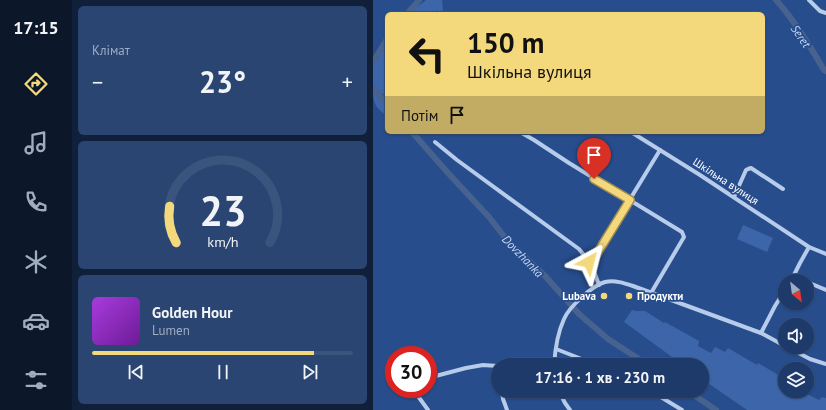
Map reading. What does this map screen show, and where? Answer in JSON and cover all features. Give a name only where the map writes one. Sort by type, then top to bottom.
[{"type":"street","points":[[809,0],[820,11],[826,13]]},
{"type":"street","points":[[524,134],[682,232],[684,237],[651,293]]},
{"type":"street","name":"Шкільна вулиця","points":[[634,134],[809,247],[826,254]]},
{"type":"street","points":[[435,142],[457,160],[579,249],[591,264],[599,285]]},
{"type":"street","points":[[591,264],[660,150]]},
{"type":"street","points":[[733,197],[748,168],[751,168],[783,189]]},
{"type":"street","points":[[794,274],[809,247]]},
{"type":"street","points":[[555,358],[564,319],[569,310],[599,285],[611,281],[620,282],[761,333],[778,342]]},
{"type":"street","points":[[814,285],[826,290]]},
{"type":"street","points":[[761,333],[778,301]]},
{"type":"street","points":[[556,349],[579,358]]},
{"type":"street","points":[[801,354],[810,359],[826,364]]},
{"type":"street","points":[[437,376],[465,368],[483,365],[491,366]]},
{"type":"street","points":[[419,398],[428,410]]},
{"type":"street","points":[[503,398],[507,410]]},
{"type":"street","points":[[562,398],[570,410]]},
{"type":"street","points":[[662,398],[681,410]]},
{"type":"shaded area","points":[[426,0],[442,0],[443,10],[440,12],[437,10],[436,12],[411,12]]},
{"type":"shaded area","points":[[385,45],[385,95],[373,89],[374,56],[384,49]]},
{"type":"shaded area","points":[[373,91],[377,92],[385,99],[385,114],[376,106]]},
{"type":"shaded area","points":[[743,225],[773,238],[767,252],[737,239]]},
{"type":"shaded area","points":[[632,310],[645,311],[664,323],[665,322],[699,341],[698,346],[711,353],[715,347],[725,352],[728,348],[757,365],[758,363],[778,375],[778,398],[814,398],[819,400],[822,397],[826,398],[826,410],[747,410],[709,384],[709,358],[673,358],[624,322]]},
{"type":"waterway","name":"Seret","points":[[409,12],[419,0]]},
{"type":"waterway","name":"Seret","points":[[776,0],[796,25],[826,71]]},
{"type":"waterway","name":"Seret","points":[[373,62],[385,42]]},
{"type":"waterway","name":"Dovzhanka","points":[[373,88],[385,102]]},
{"type":"waterway","name":"Dovzhanka","points":[[414,134],[489,217],[507,240],[546,277],[579,314],[608,339],[637,358]]},
{"type":"waterway","name":"Dovzhanka","points":[[698,398],[716,410]]},
{"type":"place","name":"Lubava","points":[[604,296]]},
{"type":"place","name":"Продукти","points":[[629,296]]},
{"type":"route","points":[[589,262],[591,264],[630,200],[594,179]]}]
